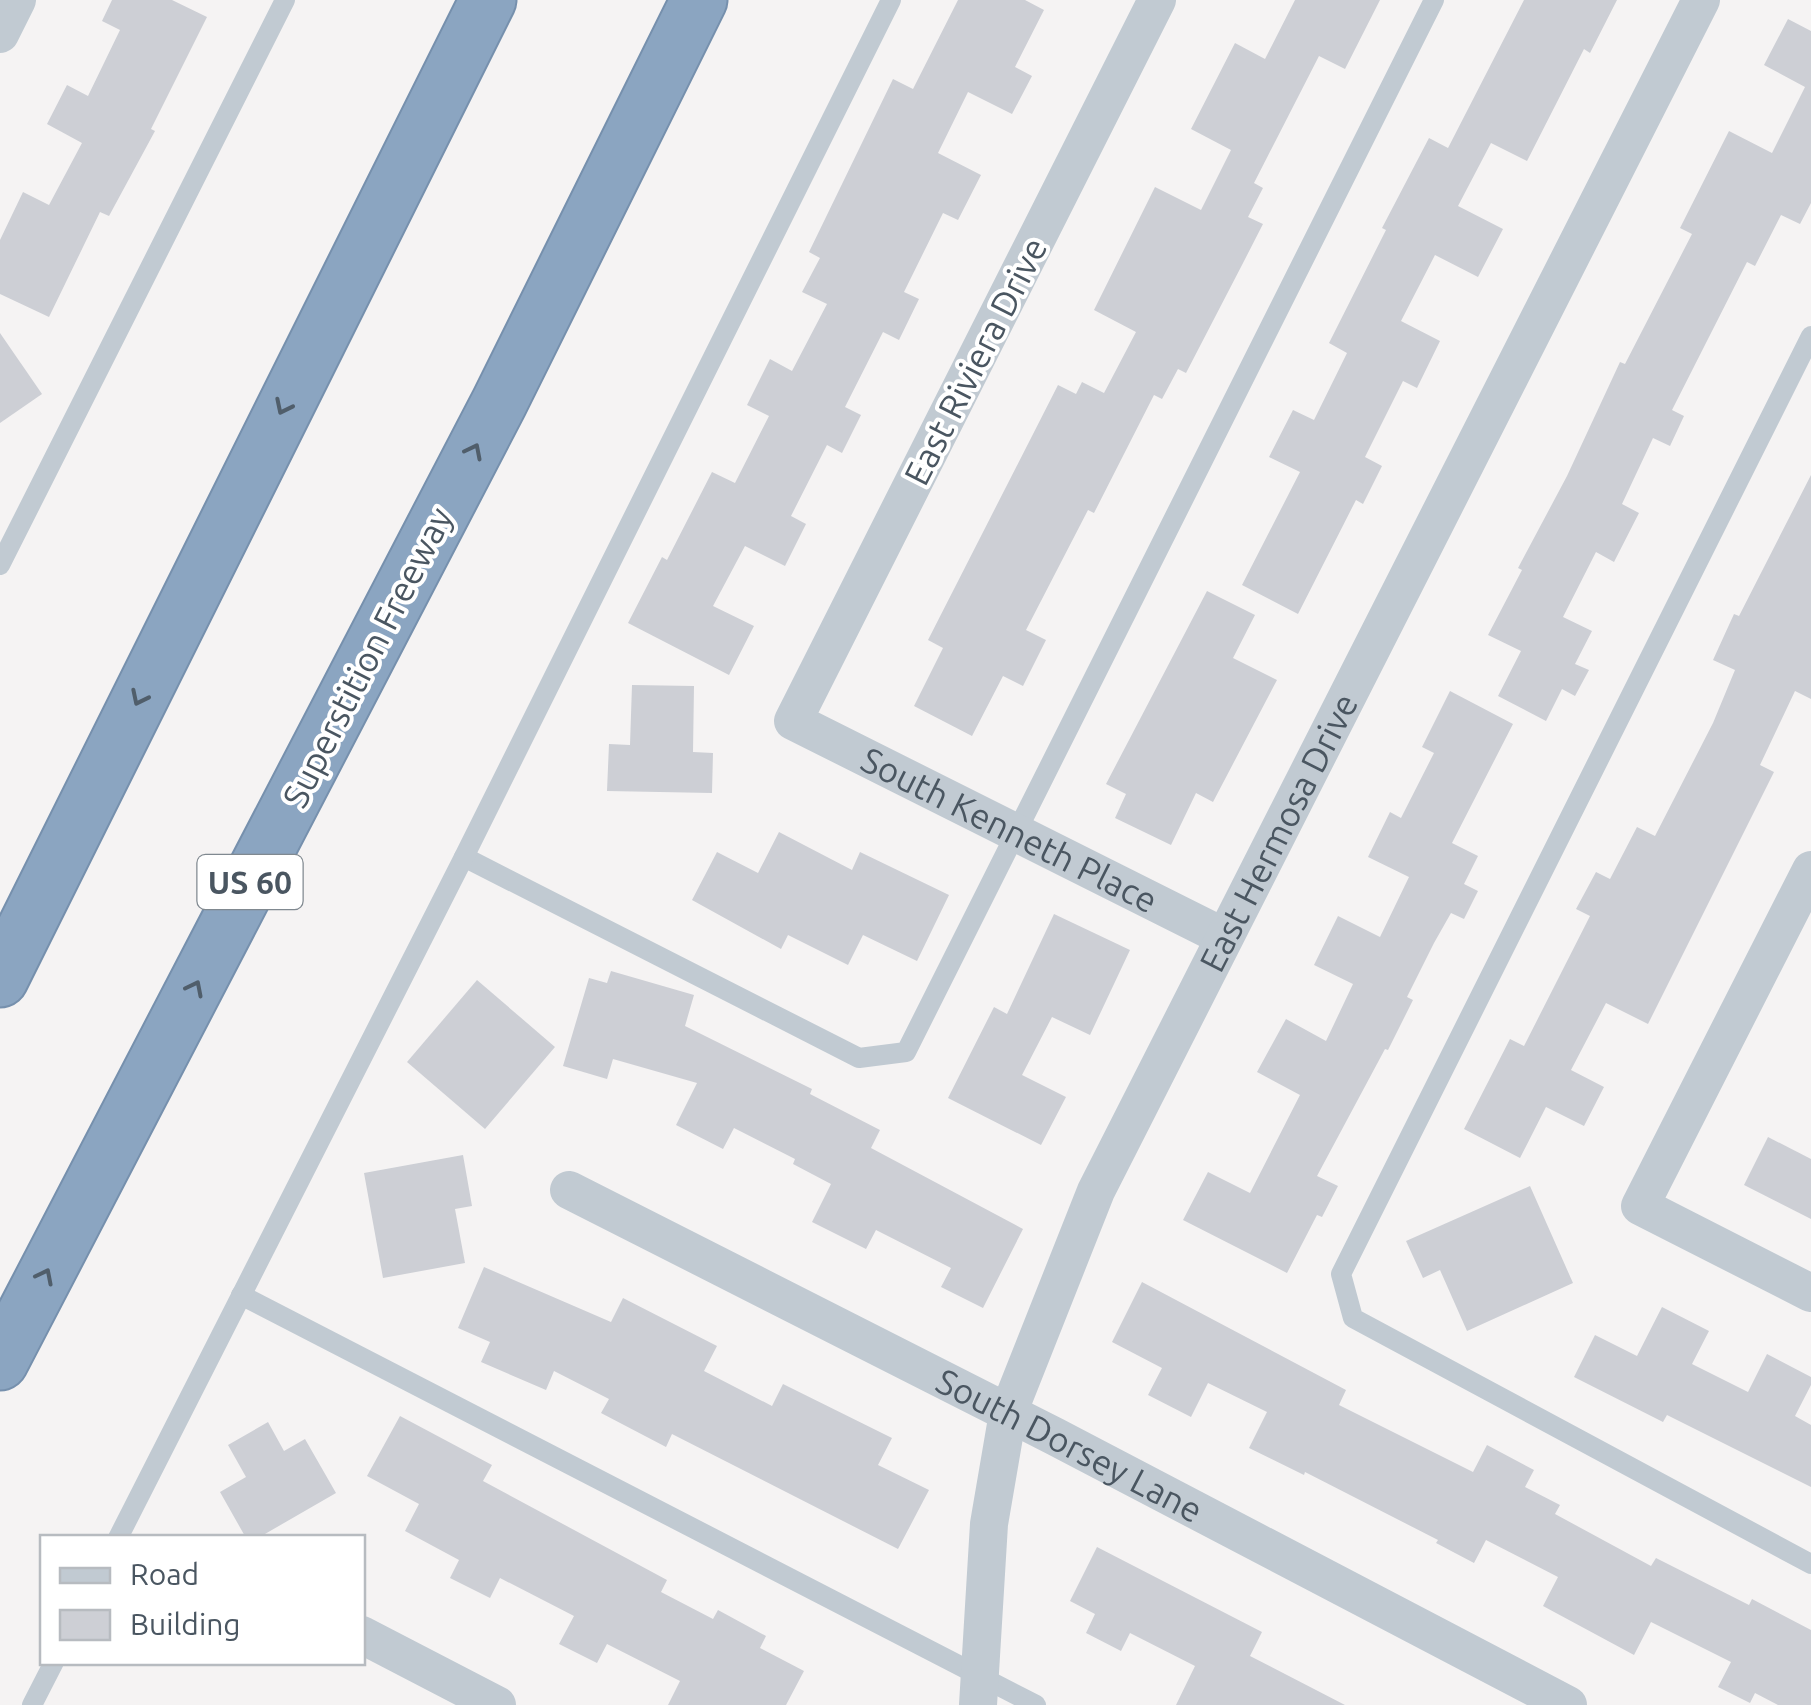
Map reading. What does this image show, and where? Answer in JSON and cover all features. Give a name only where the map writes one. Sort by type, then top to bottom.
[{"type":"highway","points":[[327,320],[470,0]]},
{"type":"highway","points":[[0,979],[488,0]]},
{"type":"highway","name":"Superstition Freeway","points":[[0,1362],[499,402],[699,0]]},
{"type":"highway","points":[[499,402],[732,0]]},
{"type":"street","points":[[0,34],[17,0]]},
{"type":"street","name":"East Riviera Drive","points":[[793,721],[1157,0]]},
{"type":"street","name":"East Hermosa Drive","points":[[980,1690],[988,1524],[1008,1414],[1096,1191],[1702,0]]},
{"type":"street","name":"South Kenneth Place","points":[[793,721],[1224,936]]},
{"type":"street","points":[[1811,870],[1640,1206],[1811,1293]]},
{"type":"street","name":"South Dorsey Lane","points":[[569,1190],[1568,1705]]},
{"type":"street","points":[[365,1638],[497,1705]]},
{"type":"lane","points":[[0,565],[285,0]]},
{"type":"lane","points":[[120,1535],[464,857],[890,0]]},
{"type":"lane","points":[[464,857],[859,1058],[906,1052],[1434,0]]},
{"type":"lane","points":[[1811,336],[1341,1274],[1354,1318],[1811,1564]]},
{"type":"lane","points":[[241,1295],[980,1690],[1036,1705]]},
{"type":"lane","points":[[32,1705],[52,1665]]},
{"type":"building","points":[[112,0],[172,0],[207,17],[151,129],[155,131],[109,216],[100,212],[49,317],[0,294],[0,240],[23,192],[49,205],[82,143],[47,124],[67,85],[88,96],[120,30],[102,21]]},
{"type":"building","points":[[958,0],[1025,0],[1044,10],[1015,67],[1032,76],[1012,114],[968,92],[938,153],[981,175],[958,220],[943,213],[904,292],[919,299],[899,340],[883,332],[845,407],[861,415],[842,453],[827,445],[791,516],[806,524],[785,566],[745,546],[713,606],[754,626],[729,675],[628,623],[662,557],[667,560],[712,472],[735,483],[769,416],[747,405],[770,359],[792,371],[827,304],[802,292],[820,258],[809,252],[893,79],[913,89]]},
{"type":"building","points":[[1295,0],[1380,0],[1345,69],[1319,56],[1254,183],[1263,188],[1248,217],[1263,224],[1186,373],[1178,369],[1162,399],[1154,395],[1094,513],[1088,510],[1026,630],[1046,640],[1023,686],[1003,676],[972,736],[914,706],[943,648],[928,640],[1058,385],[1076,394],[1082,382],[1104,393],[1136,332],[1094,310],[1155,187],[1201,210],[1231,150],[1191,129],[1235,43],[1265,59]]},
{"type":"building","points":[[1524,0],[1617,0],[1590,53],[1584,49],[1527,161],[1491,143],[1458,206],[1503,229],[1478,277],[1435,255],[1401,321],[1440,341],[1417,388],[1403,381],[1365,457],[1382,466],[1363,504],[1356,500],[1298,614],[1242,585],[1300,472],[1269,457],[1293,410],[1314,420],[1347,353],[1329,343],[1386,230],[1382,228],[1429,138],[1448,148]]},
{"type":"building","points":[[1788,19],[1811,31],[1811,203],[1800,224],[1781,215],[1755,266],[1747,262],[1672,410],[1684,416],[1670,446],[1653,438],[1622,504],[1639,513],[1614,562],[1596,552],[1563,617],[1592,631],[1575,664],[1589,670],[1575,696],[1562,689],[1546,721],[1498,696],[1521,651],[1488,635],[1620,362],[1625,364],[1692,234],[1680,228],[1729,131],[1772,153],[1805,87],[1764,65]]},
{"type":"building","points":[[0,333],[42,394],[0,423]]},
{"type":"building","points":[[1811,475],[1811,699],[1795,691],[1760,765],[1774,772],[1648,1024],[1606,1003],[1571,1070],[1604,1087],[1584,1126],[1546,1107],[1520,1158],[1464,1129],[1510,1039],[1524,1046],[1590,916],[1576,909],[1596,872],[1610,879],[1637,827],[1655,836],[1713,723],[1735,670],[1713,660]]},
{"type":"building","points":[[1207,591],[1255,615],[1233,658],[1277,680],[1213,802],[1196,793],[1171,845],[1115,818],[1126,794],[1106,784]]},
{"type":"building","points":[[632,685],[694,686],[693,752],[713,753],[712,793],[607,791],[609,744],[630,745]]},
{"type":"building","points":[[1450,691],[1513,724],[1452,843],[1478,856],[1464,884],[1478,891],[1464,919],[1451,913],[1434,943],[1407,997],[1413,1000],[1388,1050],[1385,1049],[1317,1176],[1338,1186],[1322,1217],[1317,1215],[1287,1273],[1183,1220],[1208,1172],[1250,1193],[1300,1095],[1257,1072],[1286,1019],[1326,1041],[1353,984],[1314,965],[1338,916],[1380,937],[1409,877],[1368,857],[1390,812],[1401,818],[1434,753],[1422,747]]},
{"type":"building","points":[[779,832],[852,870],[860,852],[949,895],[917,961],[863,935],[848,965],[788,935],[781,949],[692,900],[717,852],[758,873]]},
{"type":"building","points":[[1054,914],[1130,950],[1090,1035],[1052,1017],[1022,1075],[1066,1097],[1041,1145],[948,1098],[994,1007],[1007,1014]]},
{"type":"building","points":[[611,971],[694,995],[685,1026],[812,1089],[810,1094],[880,1130],[871,1148],[1023,1229],[983,1308],[941,1287],[951,1268],[876,1230],[866,1249],[812,1222],[831,1184],[793,1164],[795,1159],[734,1128],[723,1149],[676,1125],[697,1083],[613,1059],[607,1079],[563,1066],[589,978],[607,983]]},
{"type":"building","points":[[477,980],[555,1047],[485,1129],[407,1062]]},
{"type":"building","points":[[1768,1137],[1811,1159],[1811,1219],[1744,1185]]},
{"type":"building","points":[[463,1155],[472,1206],[455,1209],[465,1263],[383,1278],[364,1173]]},
{"type":"building","points":[[1530,1186],[1573,1283],[1467,1331],[1440,1270],[1423,1278],[1406,1241]]},
{"type":"building","points":[[484,1267],[611,1322],[623,1298],[717,1346],[704,1371],[772,1406],[783,1384],[892,1438],[878,1465],[929,1490],[898,1549],[672,1434],[666,1447],[601,1413],[609,1399],[554,1371],[546,1390],[481,1362],[490,1342],[458,1328]]},
{"type":"building","points":[[1142,1282],[1346,1390],[1339,1405],[1473,1472],[1487,1445],[1534,1470],[1525,1487],[1560,1505],[1555,1514],[1651,1566],[1656,1558],[1749,1605],[1752,1599],[1811,1630],[1811,1705],[1778,1705],[1755,1693],[1750,1703],[1718,1687],[1731,1662],[1651,1622],[1634,1655],[1543,1606],[1558,1577],[1486,1540],[1474,1563],[1436,1543],[1438,1540],[1305,1472],[1304,1475],[1249,1448],[1267,1412],[1208,1383],[1191,1417],[1148,1395],[1162,1368],[1112,1342]]},
{"type":"building","points":[[1662,1307],[1709,1331],[1692,1364],[1748,1392],[1767,1354],[1811,1377],[1811,1385],[1795,1416],[1811,1425],[1811,1487],[1667,1415],[1663,1422],[1574,1377],[1595,1335],[1637,1356]]},
{"type":"building","points":[[400,1416],[492,1465],[483,1481],[667,1580],[661,1592],[713,1619],[718,1610],[766,1636],[760,1648],[804,1671],[786,1705],[668,1705],[680,1681],[607,1644],[597,1663],[559,1644],[574,1616],[500,1578],[490,1598],[450,1578],[459,1560],[405,1531],[419,1504],[367,1476]]},
{"type":"building","points":[[268,1422],[284,1451],[305,1439],[336,1493],[263,1535],[244,1535],[220,1492],[246,1477],[228,1445]]},
{"type":"building","points":[[1097,1547],[1262,1632],[1250,1656],[1345,1705],[1176,1705],[1195,1666],[1130,1633],[1121,1651],[1086,1633],[1095,1614],[1070,1601]]}]
